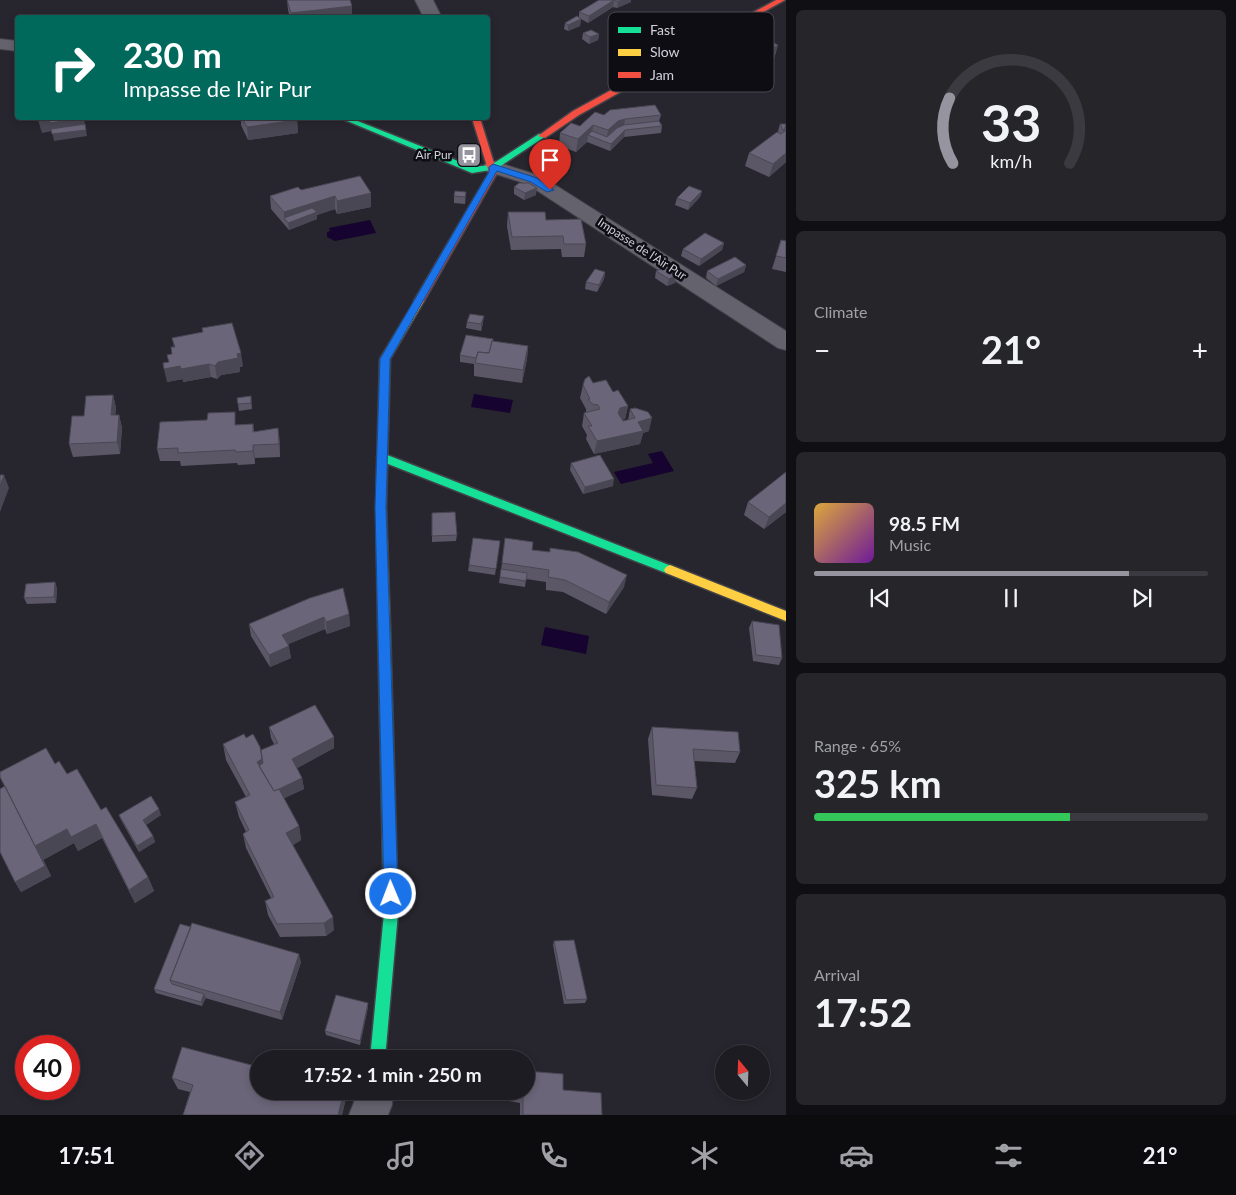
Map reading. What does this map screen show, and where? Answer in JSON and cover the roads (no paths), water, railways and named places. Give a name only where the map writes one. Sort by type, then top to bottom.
[{"type":"street","points":[[424,0],[432,15]]},
{"type":"street","points":[[759,12],[781,0]]},
{"type":"street","points":[[0,44],[15,46]]},
{"type":"street","points":[[349,120],[472,170],[493,167],[508,159],[576,113],[614,92]]},
{"type":"street","points":[[378,1050],[391,913],[381,551],[385,359],[493,172],[477,120]]},
{"type":"street","name":"Impasse de l'Air Pur","points":[[493,167],[534,180],[786,342]]},
{"type":"street","points":[[382,457],[444,479],[786,616]]},
{"type":"street","points":[[368,1115],[373,1100]]},
{"type":"place","name":"Air Pur","points":[[469,155]]}]
